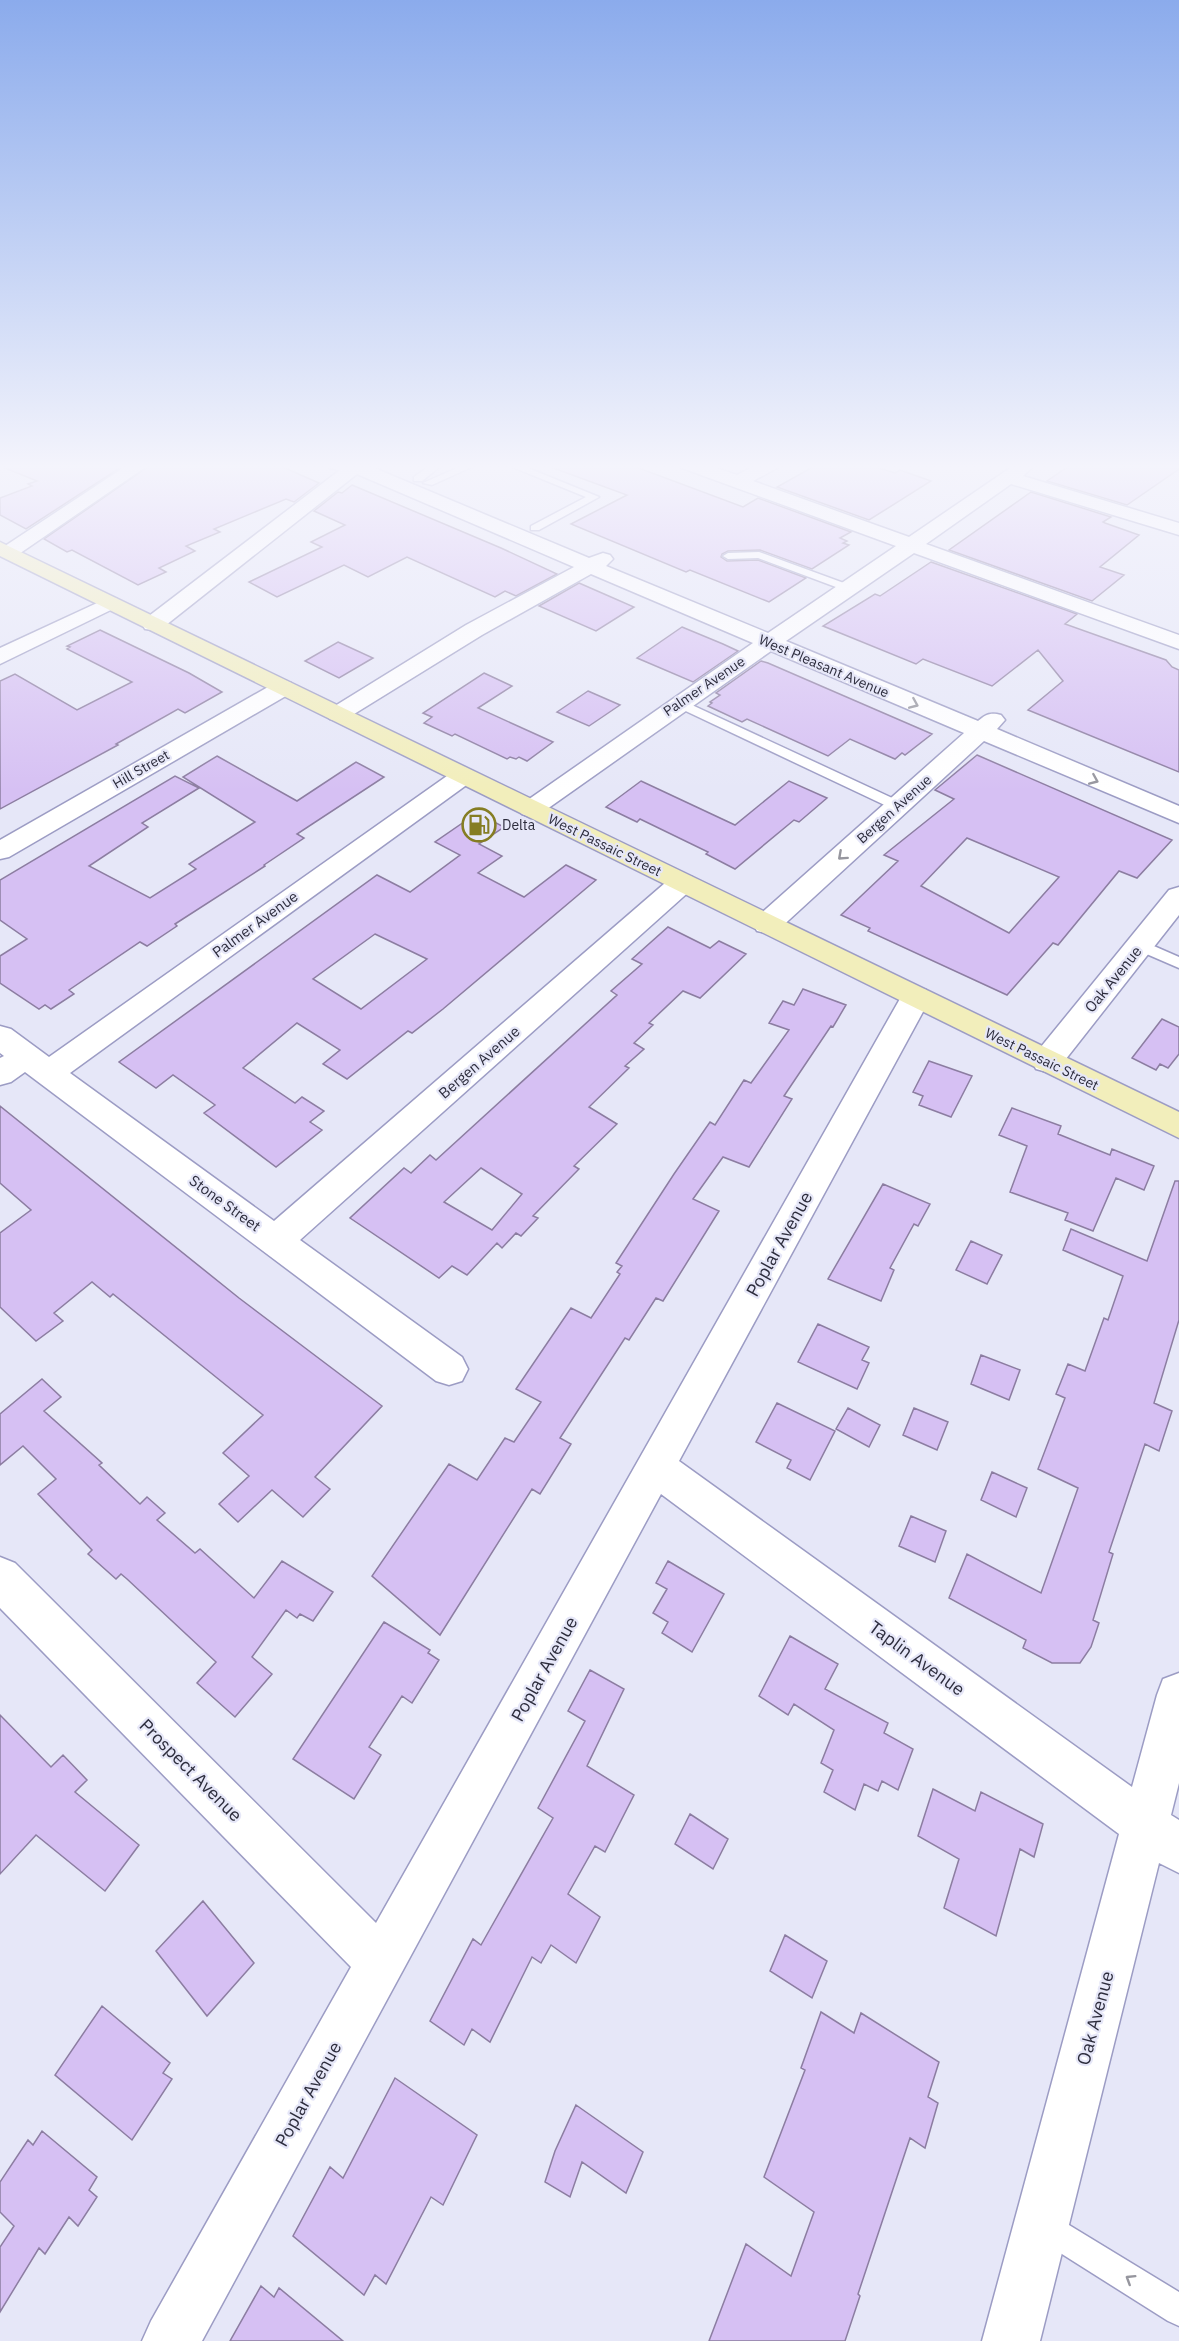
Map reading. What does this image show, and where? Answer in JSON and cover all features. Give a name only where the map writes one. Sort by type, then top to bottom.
[{"type":"main road","name":"West Passaic Street","points":[[50,573],[1179,1126]]},
{"type":"street","points":[[153,624],[215,573]]},
{"type":"street","points":[[338,714],[474,630],[577,573]]},
{"type":"street","name":"West Pleasant Avenue","points":[[625,573],[987,725],[1179,815]]},
{"type":"street","name":"Palmer Avenue","points":[[531,809],[680,703],[870,573]]},
{"type":"street","points":[[990,573],[1179,642]]},
{"type":"street","points":[[0,657],[110,603]]},
{"type":"street","name":"Hill Street","points":[[0,851],[283,688]]},
{"type":"street","name":"West Pleasant Avenue","points":[[987,725],[1179,795]]},
{"type":"street","name":"Bergen Avenue","points":[[767,924],[987,725]]},
{"type":"street","name":"Palmer Avenue","points":[[18,1060],[463,776]]},
{"type":"street","name":"Bergen Avenue","points":[[275,1241],[682,883]]},
{"type":"street","name":"Oak Avenue","points":[[1047,1061],[1179,896]]},
{"type":"street","name":"Poplar Avenue","points":[[171,2341],[916,997]]},
{"type":"street","name":"Stone Street","points":[[18,1060],[275,1241],[449,1370]]},
{"type":"street","name":"Taplin Avenue","points":[[656,1467],[1163,1837]]},
{"type":"street","name":"Prospect Avenue","points":[[0,1578],[381,1962]]},
{"type":"street","name":"Oak Avenue","points":[[1011,2341],[1041,2223],[1163,1837],[1179,1695]]},
{"type":"lane","points":[[808,573],[848,588]]},
{"type":"lane","points":[[680,703],[898,806]]},
{"type":"lane","points":[[1140,945],[1179,963]]},
{"type":"lane","points":[[1041,2223],[1179,2310]]},
{"type":"building","points":[[116,573],[163,573],[138,585]]},
{"type":"building","points":[[267,573],[327,573],[277,597],[249,582]]},
{"type":"building","points":[[360,573],[375,573],[368,577]]},
{"type":"building","points":[[443,573],[557,574],[516,596],[505,591],[495,597]]},
{"type":"building","points":[[698,573],[793,573],[806,578],[769,602]]},
{"type":"building","points":[[914,573],[963,573],[1077,614],[1065,624],[1166,660],[1172,667],[1179,670],[1179,772],[1028,710],[1063,681],[1038,650],[992,686],[923,659],[916,664],[823,626],[875,594],[880,596]]},
{"type":"building","points":[[1014,573],[1124,575],[1092,601]]},
{"type":"building","points":[[579,583],[634,607],[596,631],[539,606]]},
{"type":"building","points":[[682,627],[738,651],[693,682],[637,658]]},
{"type":"building","points":[[100,630],[189,673],[222,692],[185,713],[178,709],[116,744],[118,745],[0,809],[0,681],[15,674],[77,710],[132,682],[67,649],[70,647],[67,646]]},
{"type":"building","points":[[338,642],[373,658],[339,678],[305,661]]},
{"type":"building","points":[[761,661],[932,734],[905,755],[902,753],[895,759],[850,739],[828,756],[747,719],[742,722],[708,706],[720,695],[716,693]]},
{"type":"building","points":[[484,673],[512,686],[478,708],[553,742],[527,761],[519,757],[507,759],[455,734],[452,736],[424,723],[432,717],[423,713]]},
{"type":"building","points":[[588,691],[620,705],[589,726],[557,712]]},
{"type":"building","points":[[977,755],[1172,840],[1137,878],[1119,871],[1058,945],[1053,943],[1007,995],[868,931],[870,928],[841,915],[898,861],[884,855],[954,799],[935,790]],"holes":[[[967,838],[1059,877],[1009,933],[921,886]]]},
{"type":"building","points":[[217,756],[297,801],[356,762],[384,777],[297,834],[304,838],[175,924],[177,926],[147,946],[140,942],[69,990],[74,994],[51,1009],[45,1005],[39,1009],[0,983],[0,956],[27,939],[0,920],[0,880],[175,776],[199,788],[142,823],[148,827],[89,866],[150,898],[196,869],[189,864],[255,822],[183,777]]},
{"type":"building","points":[[641,781],[735,825],[789,781],[827,798],[799,822],[794,820],[735,869],[706,854],[708,852],[640,819],[637,822],[606,807]]},
{"type":"building","points":[[477,813],[504,827],[479,844],[502,856],[478,873],[524,897],[566,865],[596,880],[443,1009],[412,1033],[408,1031],[347,1079],[323,1064],[340,1050],[297,1023],[243,1068],[295,1103],[302,1097],[324,1111],[310,1122],[322,1130],[276,1167],[204,1113],[215,1105],[173,1075],[156,1088],[119,1062],[377,875],[410,892],[460,855],[435,842]],"holes":[[[375,934],[427,959],[361,1009],[313,979]]]},
{"type":"building","points":[[668,927],[710,948],[719,941],[746,954],[700,998],[683,991],[649,1023],[653,1025],[634,1043],[644,1049],[625,1066],[629,1068],[589,1107],[617,1124],[574,1166],[579,1169],[533,1216],[538,1218],[521,1236],[516,1233],[502,1248],[497,1243],[467,1275],[452,1266],[439,1278],[350,1218],[404,1168],[411,1173],[430,1155],[436,1160],[617,995],[611,991],[642,964],[632,959]],"holes":[[[481,1168],[522,1194],[492,1230],[444,1202]]]},
{"type":"building","points":[[803,989],[846,1005],[784,1096],[792,1099],[749,1167],[723,1157],[693,1199],[719,1211],[663,1301],[656,1298],[629,1340],[625,1338],[560,1438],[571,1444],[540,1494],[532,1489],[440,1635],[372,1576],[449,1464],[477,1480],[505,1438],[514,1442],[541,1402],[516,1389],[571,1308],[591,1318],[620,1274],[617,1272],[622,1266],[616,1263],[674,1174],[710,1122],[715,1125],[744,1080],[751,1083],[789,1030],[769,1023],[783,1001],[794,1005]]},
{"type":"building","points":[[1162,1019],[1179,1027],[1179,1054],[1168,1068],[1160,1064],[1156,1070],[1132,1058]]},
{"type":"building","points":[[929,1061],[972,1076],[951,1117],[919,1105],[923,1096],[913,1092]]},
{"type":"building","points":[[0,1106],[239,1298],[382,1406],[315,1477],[330,1489],[303,1517],[272,1490],[238,1522],[219,1504],[249,1476],[223,1453],[263,1415],[113,1294],[110,1297],[92,1282],[54,1313],[63,1321],[36,1341],[0,1307],[0,1233],[31,1210],[0,1183]]},
{"type":"building","points":[[1012,1108],[1061,1126],[1058,1134],[1110,1155],[1112,1149],[1154,1166],[1144,1190],[1116,1178],[1093,1231],[1065,1220],[1068,1213],[1010,1192],[1027,1146],[999,1135]]},
{"type":"building","points":[[1175,1181],[1179,1181],[1179,1320],[1154,1403],[1172,1411],[1159,1451],[1145,1444],[1109,1552],[1113,1554],[1093,1620],[1099,1623],[1091,1647],[1080,1663],[1052,1663],[1023,1648],[1026,1640],[949,1598],[967,1554],[1041,1593],[1078,1488],[1038,1469],[1065,1398],[1056,1394],[1068,1364],[1085,1371],[1104,1318],[1108,1320],[1123,1276],[1063,1250],[1071,1229],[1147,1261]]},
{"type":"building","points":[[883,1184],[930,1204],[918,1226],[914,1224],[890,1268],[894,1270],[881,1301],[828,1279]]},
{"type":"building","points":[[971,1241],[1002,1255],[987,1284],[956,1270]]},
{"type":"building","points":[[818,1324],[869,1347],[862,1360],[869,1363],[857,1389],[798,1362]]},
{"type":"building","points":[[981,1355],[1020,1370],[1009,1400],[971,1384]]},
{"type":"building","points":[[42,1379],[61,1397],[44,1411],[102,1463],[99,1465],[140,1504],[147,1497],[165,1513],[157,1520],[195,1553],[200,1549],[254,1598],[282,1561],[333,1592],[313,1621],[300,1614],[297,1618],[286,1610],[252,1657],[272,1674],[235,1717],[197,1683],[216,1662],[127,1579],[121,1574],[116,1579],[88,1554],[92,1550],[38,1494],[56,1479],[23,1446],[0,1465],[0,1414]]},
{"type":"building","points":[[777,1403],[835,1431],[810,1480],[787,1468],[791,1460],[756,1442]]},
{"type":"building","points":[[848,1408],[880,1425],[869,1447],[836,1429]]},
{"type":"building","points":[[914,1408],[948,1422],[937,1450],[903,1435]]},
{"type":"building","points":[[992,1472],[1027,1488],[1016,1517],[981,1500]]},
{"type":"building","points":[[911,1516],[946,1531],[935,1562],[899,1546]]},
{"type":"building","points":[[668,1561],[724,1594],[692,1652],[662,1633],[668,1622],[653,1613],[667,1589],[656,1583]]},
{"type":"building","points":[[384,1622],[430,1650],[428,1653],[439,1660],[412,1703],[402,1696],[369,1747],[381,1755],[354,1799],[293,1759]]},
{"type":"building","points":[[790,1636],[838,1664],[825,1689],[888,1723],[884,1733],[913,1749],[898,1790],[882,1781],[878,1791],[864,1784],[855,1810],[824,1792],[833,1770],[821,1763],[834,1730],[794,1704],[788,1715],[759,1696]]},
{"type":"building","points":[[590,1670],[624,1689],[587,1766],[634,1795],[605,1852],[595,1846],[568,1894],[600,1917],[576,1963],[551,1945],[541,1963],[532,1957],[490,2042],[472,2029],[464,2045],[430,2021],[473,1939],[481,1945],[553,1818],[538,1808],[585,1721],[568,1711]]},
{"type":"building","points":[[0,1715],[51,1767],[63,1755],[87,1780],[75,1792],[139,1845],[105,1891],[36,1835],[0,1874]]},
{"type":"building","points":[[933,1789],[975,1811],[981,1792],[1043,1824],[1034,1857],[1020,1849],[996,1936],[944,1908],[959,1859],[918,1836]]},
{"type":"building","points":[[690,1814],[728,1839],[713,1869],[675,1844]]},
{"type":"building","points":[[203,1901],[254,1963],[207,2016],[156,1951]]},
{"type":"building","points":[[785,1935],[827,1961],[812,1998],[770,1971]]},
{"type":"building","points":[[102,2006],[170,2063],[163,2073],[172,2079],[132,2140],[55,2075]]},
{"type":"building","points":[[821,2012],[854,2033],[861,2013],[939,2062],[928,2097],[938,2103],[925,2148],[910,2138],[858,2294],[860,2296],[845,2341],[709,2341],[746,2244],[791,2276],[814,2212],[764,2177],[805,2070],[801,2068]]},
{"type":"building","points":[[395,2078],[477,2135],[443,2205],[431,2197],[386,2284],[375,2275],[364,2295],[293,2236],[330,2167],[343,2178]]},
{"type":"building","points":[[576,2105],[643,2152],[626,2193],[582,2162],[570,2197],[545,2182],[555,2151]]},
{"type":"building","points":[[42,2131],[97,2177],[89,2190],[97,2197],[78,2226],[69,2217],[45,2254],[39,2248],[0,2312],[0,2247],[14,2226],[0,2212],[0,2182],[28,2140],[33,2145]]},
{"type":"building","points":[[261,2286],[274,2297],[279,2288],[343,2341],[230,2341]]},
{"type":"place","name":"Delta","points":[[479,825]]}]
